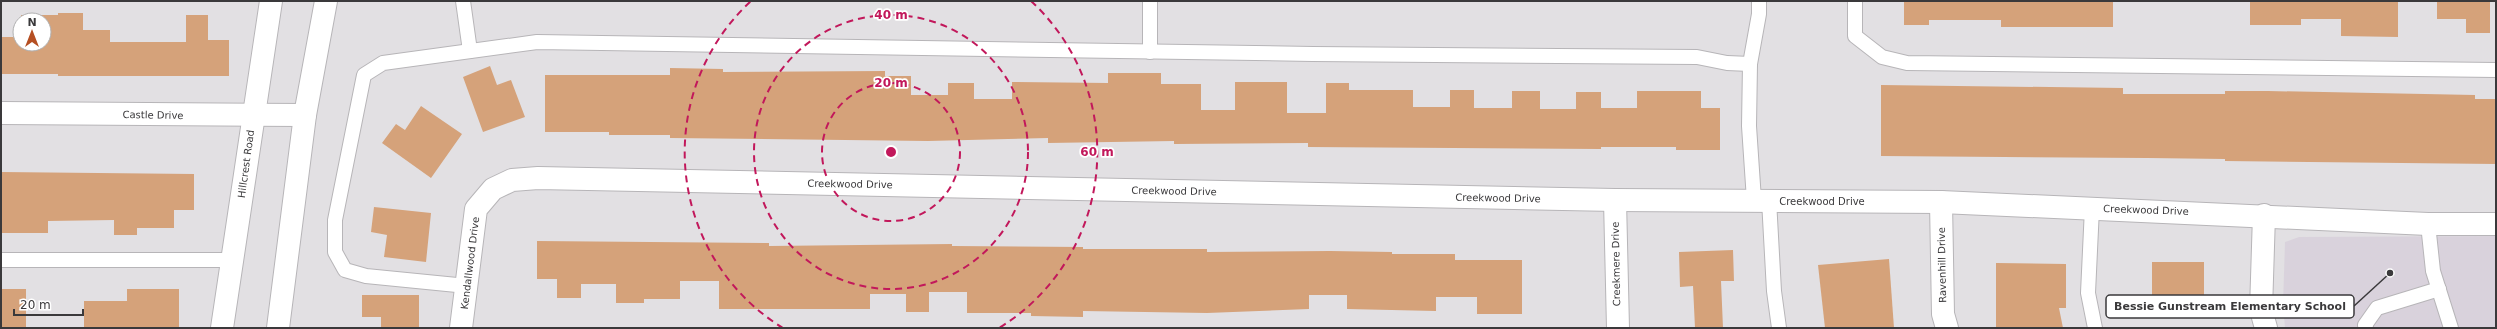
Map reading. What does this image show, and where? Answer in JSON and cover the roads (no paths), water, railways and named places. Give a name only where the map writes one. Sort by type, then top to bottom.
[{"type":"street","name":"Hillcrest Road","points":[[222,328],[271,1]]},
{"type":"street","points":[[278,328],[305,115],[326,1]]},
{"type":"street","name":"Castle Drive","points":[[1,113],[305,115]]},
{"type":"street","name":"Creekwood Drive","points":[[501,185],[512,180],[538,178],[1615,200],[1941,202],[2264,215],[2428,224],[2496,224]]},
{"type":"street","name":"Kendallwood Drive","points":[[461,328],[476,209],[484,197],[501,185]]},
{"type":"street","name":"Creekmere Drive","points":[[1615,200],[1618,328]]},
{"type":"street","name":"Ravenhill Drive","points":[[1941,202],[1943,314],[1947,328]]},
{"type":"street","points":[[2264,215],[2261,310],[2266,328]]},
{"type":"lane","points":[[463,1],[470,51]]},
{"type":"lane","points":[[1150,1],[1150,52]]},
{"type":"lane","points":[[1759,1],[1759,14],[1750,64],[1749,126],[1761,200],[1773,240],[1774,291],[1779,328]]},
{"type":"lane","points":[[1855,1],[1855,36],[1882,57],[1907,63],[2496,70]]},
{"type":"lane","points":[[467,286],[366,276],[345,270],[335,252],[335,220],[364,75],[382,63],[537,42],[1150,52],[1697,57],[1728,63],[1750,64]]},
{"type":"lane","points":[[2092,208],[2088,293],[2095,328]]},
{"type":"lane","points":[[2428,224],[2433,271],[2451,328]]},
{"type":"lane","points":[[1,260],[232,260]]},
{"type":"lane","points":[[2366,328],[2365,326],[2377,308],[2439,289]]},
{"type":"place","name":"Bessie Gunstream Elementary School","points":[[2390,273]]}]
